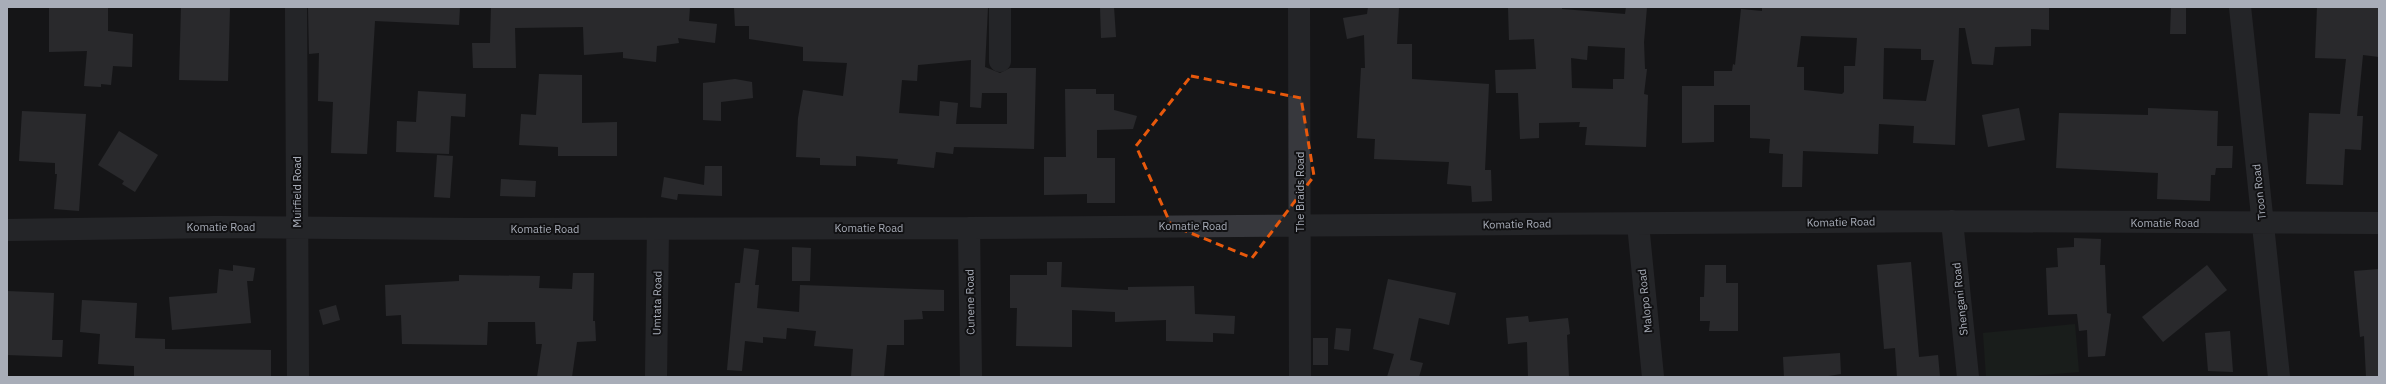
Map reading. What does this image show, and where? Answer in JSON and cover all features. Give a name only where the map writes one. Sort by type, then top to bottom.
[{"type":"street","name":"Muirfield Road","points":[[296,7],[298,377]]},
{"type":"street","points":[[1000,7],[1000,61]]},
{"type":"street","name":"The Braids Road","points":[[1299,7],[1300,377]]},
{"type":"street","name":"Troon Road","points":[[2240,7],[2279,377]]},
{"type":"street","name":"Komatie Road","points":[[7,230],[297,227],[658,229],[969,228],[1952,221],[2379,223]]},
{"type":"street","name":"Shengani Road","points":[[1952,221],[1968,377]]},
{"type":"street","name":"Malopo Road","points":[[1638,224],[1653,377]]},
{"type":"street","name":"Cunene Road","points":[[969,228],[971,377]]},
{"type":"street","name":"Umtata Road","points":[[656,377],[658,229]]},
{"type":"highlighted area","points":[[1191,76],[1301,98],[1314,176],[1252,258],[1171,225],[1136,146]]},
{"type":"shaded area","points":[[2075,324],[2079,372],[2016,377],[1986,377],[1983,333]]},
{"type":"building","points":[[49,7],[108,7],[108,31],[133,34],[132,67],[113,66],[111,85],[101,84],[101,87],[84,86],[87,51],[49,52]]},
{"type":"building","points":[[181,7],[230,7],[228,81],[179,80]]},
{"type":"building","points":[[308,7],[460,7],[459,25],[375,21],[367,154],[331,153],[333,102],[318,101],[319,53],[309,54]]},
{"type":"building","points":[[491,7],[690,7],[689,21],[717,24],[715,43],[678,38],[679,43],[657,46],[656,62],[623,58],[623,52],[584,55],[583,27],[515,28],[516,68],[473,68],[472,43],[490,43]]},
{"type":"building","points":[[734,7],[988,7],[985,67],[1000,73],[1010,68],[1036,68],[1034,149],[954,147],[953,154],[936,152],[934,168],[897,164],[898,159],[856,156],[856,166],[820,165],[820,158],[796,157],[798,118],[803,90],[843,96],[847,63],[803,61],[803,47],[749,39],[749,26],[735,26]],"holes":[[[971,60],[970,107],[981,108],[982,93],[1007,93],[1007,124],[956,124],[958,103],[940,101],[939,116],[899,113],[902,80],[917,81],[918,65]]]},
{"type":"building","points":[[1100,7],[1114,7],[1116,37],[1101,38]]},
{"type":"building","points":[[1368,7],[1399,7],[1397,44],[1412,44],[1412,79],[1489,84],[1485,170],[1491,170],[1492,201],[1472,202],[1471,186],[1447,184],[1449,162],[1374,159],[1375,139],[1357,138],[1361,68],[1365,68],[1364,35],[1347,39],[1343,18],[1367,14]]},
{"type":"building","points":[[1508,7],[1562,7],[1562,9],[1625,14],[1626,7],[1647,7],[1644,42],[1645,69],[1647,69],[1644,94],[1648,95],[1646,147],[1585,145],[1587,127],[1579,127],[1580,122],[1539,123],[1539,138],[1520,139],[1518,93],[1496,93],[1495,70],[1536,69],[1534,39],[1509,40]],"holes":[[[1588,46],[1625,48],[1624,79],[1613,79],[1613,89],[1572,88],[1571,58],[1587,60]]]},
{"type":"building","points":[[1762,7],[2049,7],[2049,30],[2031,29],[2031,46],[1995,47],[1993,65],[1972,64],[1965,28],[1959,28],[1955,145],[1913,143],[1914,126],[1879,124],[1878,154],[1803,151],[1802,187],[1782,187],[1783,154],[1769,153],[1770,139],[1750,138],[1750,105],[1714,105],[1714,142],[1682,143],[1682,86],[1714,86],[1714,71],[1732,71],[1733,64],[1735,65],[1741,9],[1762,11]],"holes":[[[1801,36],[1857,38],[1855,66],[1844,66],[1844,92],[1842,94],[1804,90],[1804,67],[1797,67]],[[1884,48],[1921,49],[1921,60],[1934,60],[1926,101],[1883,99]]]},
{"type":"building","points":[[2171,7],[2186,7],[2186,34],[2170,34]]},
{"type":"building","points":[[2317,7],[2379,7],[2379,57],[2363,55],[2357,116],[2363,116],[2361,150],[2345,149],[2343,185],[2306,184],[2309,113],[2340,114],[2346,59],[2315,58]]},
{"type":"building","points":[[539,74],[582,75],[582,123],[617,122],[617,156],[558,156],[558,147],[519,145],[521,114],[536,115]]},
{"type":"building","points":[[735,79],[752,82],[753,98],[721,102],[721,121],[703,120],[703,83]]},
{"type":"building","points":[[1065,89],[1096,89],[1096,94],[1114,94],[1114,110],[1137,116],[1133,129],[1097,130],[1097,158],[1115,158],[1115,203],[1087,203],[1087,194],[1044,195],[1044,157],[1066,157]]},
{"type":"building","points":[[418,91],[466,94],[465,117],[451,116],[449,154],[396,152],[397,121],[416,122]]},
{"type":"building","points":[[2019,108],[2025,140],[1988,147],[1982,115]]},
{"type":"building","points":[[2148,108],[2218,111],[2217,146],[2233,146],[2232,168],[2216,168],[2215,175],[2211,175],[2210,201],[2157,199],[2158,173],[2056,168],[2059,113],[2148,115]]},
{"type":"building","points":[[22,111],[86,114],[79,211],[54,209],[57,174],[55,174],[55,163],[19,161]]},
{"type":"building","points":[[119,131],[158,155],[135,192],[122,184],[124,181],[98,165]]},
{"type":"building","points":[[437,155],[453,156],[450,198],[434,197]]},
{"type":"building","points":[[705,166],[722,166],[722,196],[678,194],[677,200],[661,197],[664,177],[704,185]]},
{"type":"building","points":[[501,179],[536,181],[535,197],[500,196]]},
{"type":"building","points":[[2074,238],[2101,239],[2100,265],[2105,265],[2107,313],[2111,314],[2105,356],[2088,357],[2087,330],[2079,331],[2077,314],[2048,315],[2046,268],[2058,267],[2057,248],[2074,247]]},
{"type":"building","points":[[792,247],[811,248],[810,281],[792,281]]},
{"type":"building","points":[[744,248],[759,250],[755,285],[759,285],[757,308],[799,312],[800,285],[944,290],[944,311],[922,311],[923,319],[904,320],[904,345],[887,345],[884,377],[851,377],[853,349],[814,346],[816,331],[787,328],[786,339],[763,337],[763,343],[745,341],[742,371],[727,370],[735,283],[740,283]]},
{"type":"building","points":[[1047,262],[1062,262],[1061,287],[1128,290],[1128,287],[1194,286],[1195,314],[1235,316],[1234,334],[1213,333],[1213,342],[1166,341],[1166,320],[1115,322],[1115,312],[1072,310],[1072,347],[1016,346],[1017,308],[1010,308],[1010,275],[1047,275]]},
{"type":"building","points":[[1911,262],[1919,357],[1938,355],[1940,377],[1897,377],[1895,348],[1884,349],[1877,265]]},
{"type":"building","points":[[233,265],[255,268],[253,281],[247,281],[251,323],[172,330],[169,297],[217,293],[219,269],[233,271]]},
{"type":"building","points":[[1705,265],[1726,265],[1726,283],[1738,283],[1738,331],[1709,331],[1710,321],[1700,321],[1700,297],[1704,297]]},
{"type":"building","points":[[2207,265],[2227,290],[2163,342],[2142,317]]},
{"type":"building","points":[[2379,269],[2379,377],[2366,377],[2364,336],[2360,337],[2354,271]]},
{"type":"building","points":[[573,273],[594,273],[593,321],[595,321],[596,341],[577,342],[572,377],[537,377],[542,344],[536,344],[535,322],[488,322],[487,345],[402,344],[401,315],[386,316],[385,285],[459,281],[459,275],[540,276],[539,288],[572,289]]},
{"type":"building","points":[[1388,279],[1456,293],[1449,325],[1419,318],[1410,360],[1423,363],[1419,377],[1387,377],[1394,354],[1373,349]]},
{"type":"building","points":[[7,291],[54,293],[52,340],[63,340],[62,357],[7,355]]},
{"type":"building","points":[[82,300],[137,303],[135,338],[165,339],[165,349],[271,350],[271,377],[134,376],[134,366],[98,364],[100,334],[80,332]]},
{"type":"building","points":[[336,305],[340,320],[323,325],[319,310]]},
{"type":"building","points":[[1528,316],[1529,322],[1568,318],[1570,334],[1567,335],[1569,377],[1528,377],[1527,342],[1508,344],[1506,318]]},
{"type":"building","points":[[1336,328],[1351,329],[1349,351],[1334,349]]},
{"type":"building","points":[[2230,331],[2233,372],[2208,371],[2205,333]]},
{"type":"building","points":[[1313,338],[1328,338],[1328,365],[1313,365]]},
{"type":"building","points":[[1840,353],[1841,374],[1822,377],[1784,377],[1783,357]]}]
